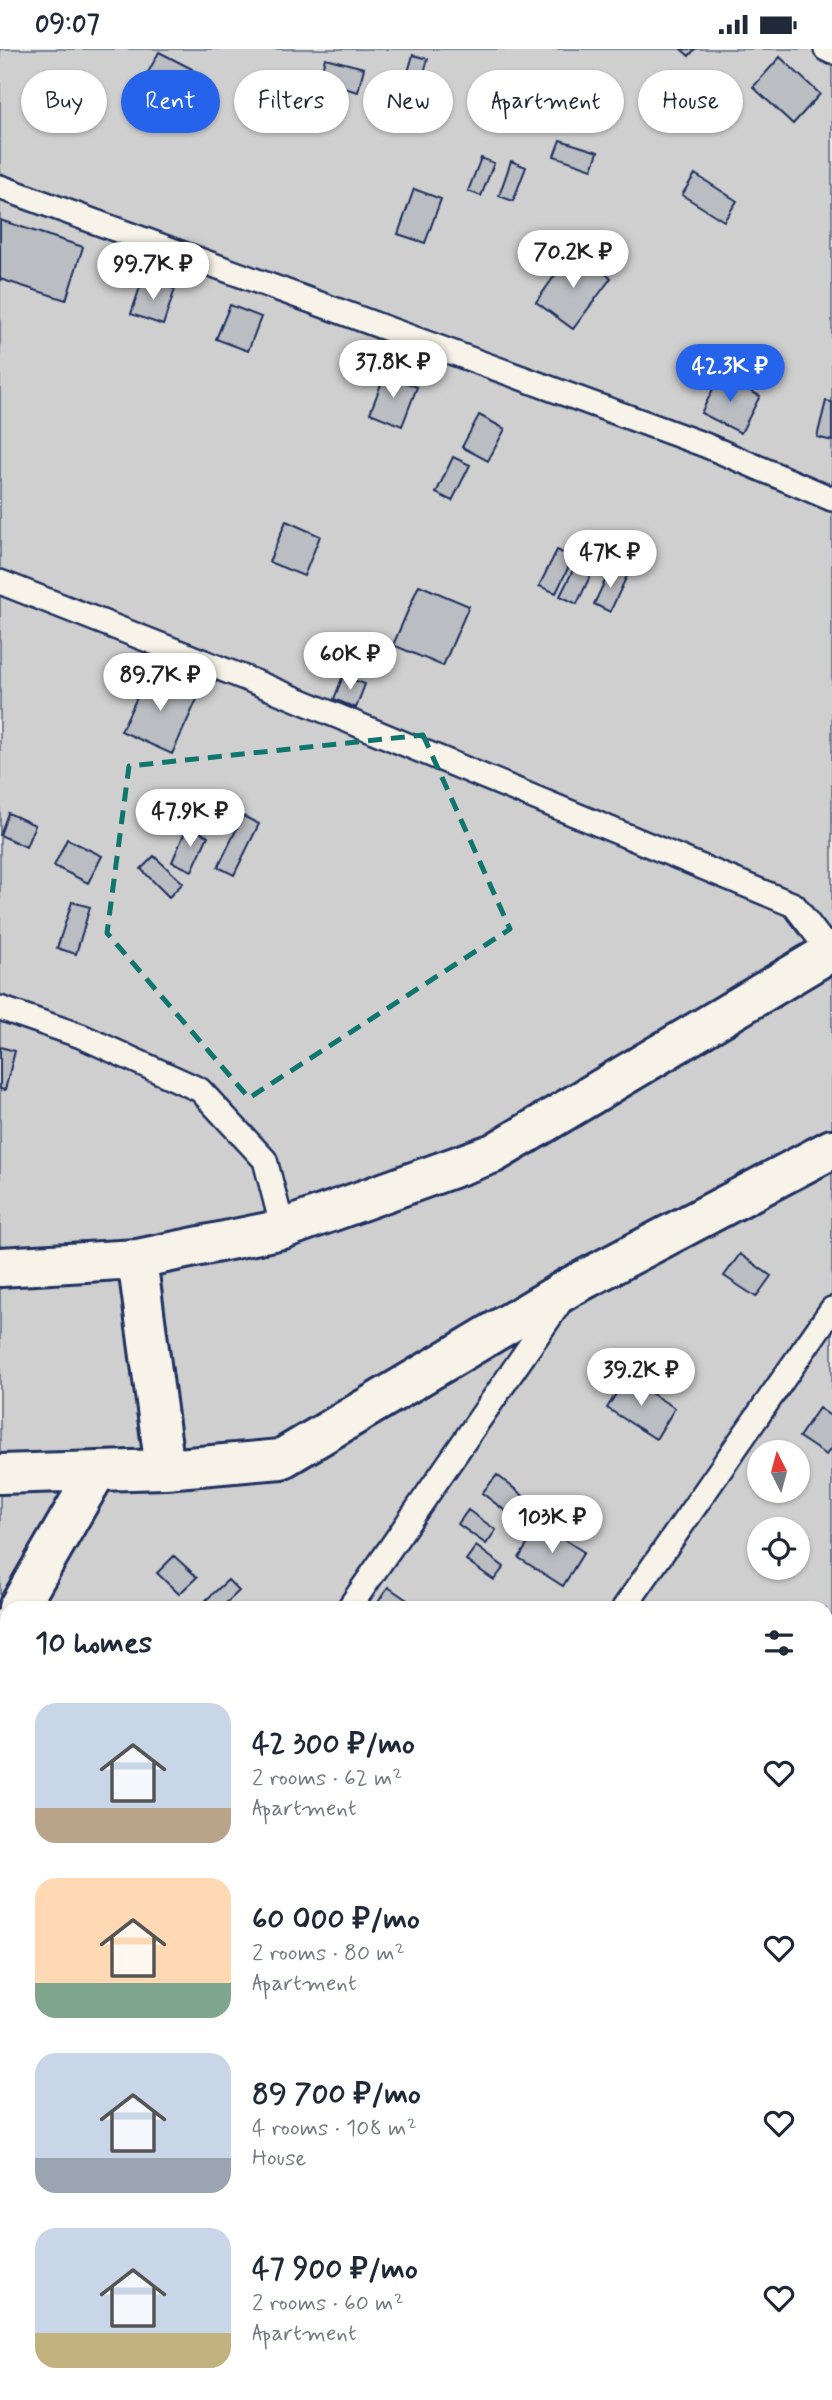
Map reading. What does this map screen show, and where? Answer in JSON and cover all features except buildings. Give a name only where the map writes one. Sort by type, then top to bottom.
[{"type":"street","points":[[0,1267],[137,1259],[283,1229],[494,1153],[831,952]]},
{"type":"street","points":[[0,1474],[165,1469],[281,1459],[570,1287],[832,1149]]},
{"type":"street","points":[[137,1259],[165,1469]]},
{"type":"street","points":[[22,1601],[97,1471]]},
{"type":"lane","points":[[826,49],[832,52]]},
{"type":"lane","points":[[0,187],[705,445],[832,499]]},
{"type":"lane","points":[[0,582],[255,682],[794,905],[831,952]]},
{"type":"lane","points":[[0,1008],[81,1036],[200,1090],[265,1160],[283,1229]]},
{"type":"lane","points":[[354,1601],[570,1287]]},
{"type":"lane","points":[[629,1601],[832,1309]]},
{"type":"highlighted area","points":[[423,735],[510,929],[249,1098],[107,933],[129,766]]},
{"type":"shaded area","points":[[0,49],[832,49],[832,1601],[0,1601]]}]
